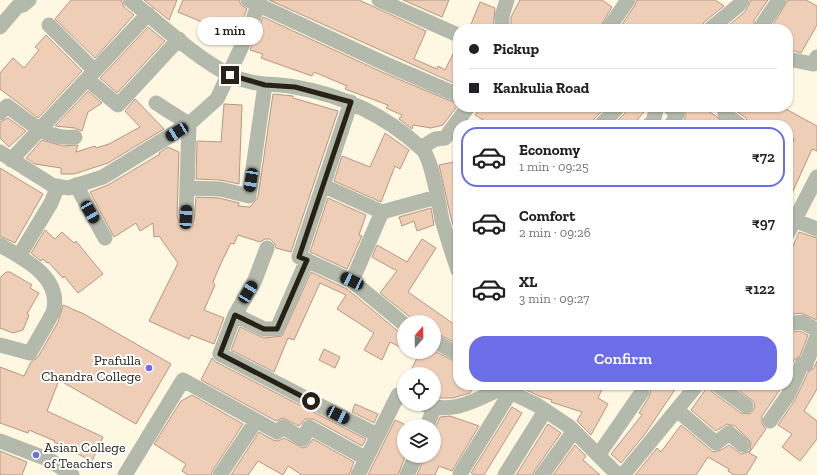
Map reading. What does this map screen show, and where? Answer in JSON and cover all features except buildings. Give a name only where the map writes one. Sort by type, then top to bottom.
[{"type":"street","points":[[130,0],[208,62],[230,75],[265,85],[295,87],[351,102],[392,126],[421,148],[428,159],[453,253]]},
{"type":"street","points":[[379,0],[453,33]]},
{"type":"street","points":[[502,24],[502,16],[507,0]]},
{"type":"street","points":[[611,24],[628,0]]},
{"type":"street","points":[[716,24],[742,0]]},
{"type":"street","points":[[763,24],[779,0]]},
{"type":"street","points":[[0,27],[18,2]]},
{"type":"street","points":[[148,14],[39,129],[6,156],[52,184],[68,188],[103,177],[189,124],[217,99],[230,75],[255,2],[388,65],[453,93]]},
{"type":"street","points":[[49,26],[118,105],[179,39]]},
{"type":"street","points":[[793,60],[813,64],[817,57]]},
{"type":"street","points":[[187,188],[220,189],[249,196],[265,85]]},
{"type":"street","points":[[351,102],[299,257],[352,281],[397,318]]},
{"type":"street","points":[[156,103],[189,124]]},
{"type":"street","points":[[0,113],[7,106],[39,129],[62,138],[75,137]]},
{"type":"street","points":[[606,120],[613,112]]},
{"type":"street","points":[[186,217],[189,124]]},
{"type":"street","points":[[421,148],[435,139],[445,138],[453,127]]},
{"type":"street","points":[[793,222],[817,177]]},
{"type":"street","points":[[76,185],[105,238]]},
{"type":"street","points":[[19,256],[51,203],[58,186]]},
{"type":"street","points":[[324,186],[382,212],[437,197]]},
{"type":"street","points":[[352,281],[382,212]]},
{"type":"street","points":[[793,228],[817,229]]},
{"type":"street","points":[[0,245],[19,256],[46,276],[54,291],[54,310],[30,353],[0,346]]},
{"type":"street","points":[[267,248],[255,280],[235,315],[220,354],[377,435]]},
{"type":"street","points":[[235,315],[264,329],[277,329],[307,260]]},
{"type":"street","points":[[793,323],[802,322],[817,330]]},
{"type":"street","points":[[793,384],[802,364],[806,364],[817,336]]},
{"type":"street","points":[[441,345],[453,351]]},
{"type":"street","points":[[125,475],[183,380],[277,432],[283,427],[303,439],[309,427],[365,458]]},
{"type":"street","points":[[441,406],[459,407],[500,390]]},
{"type":"street","points":[[460,474],[504,390]]},
{"type":"street","points":[[508,390],[570,427],[599,454],[618,475]]},
{"type":"street","points":[[623,475],[693,390]]},
{"type":"street","points":[[724,390],[746,406]]},
{"type":"street","points":[[770,420],[790,390]]},
{"type":"street","points":[[599,454],[642,392]]},
{"type":"street","points":[[358,475],[365,458],[397,397]]},
{"type":"street","points":[[677,410],[716,443],[729,433],[743,445]]},
{"type":"street","points":[[505,475],[545,411]]},
{"type":"street","points":[[220,475],[256,421]]},
{"type":"street","points":[[542,475],[574,431]]},
{"type":"street","points":[[0,440],[53,469],[72,475]]},
{"type":"street","points":[[407,475],[413,463]]},
{"type":"place","name":"Prafulla Chandra College","points":[[149,368]]},
{"type":"place","name":"Asian College of Teachers","points":[[36,455]]},
{"type":"route","points":[[230,75],[265,85],[295,87],[351,102],[299,257],[307,260],[277,329],[264,329],[235,315],[220,354],[311,401]]}]
